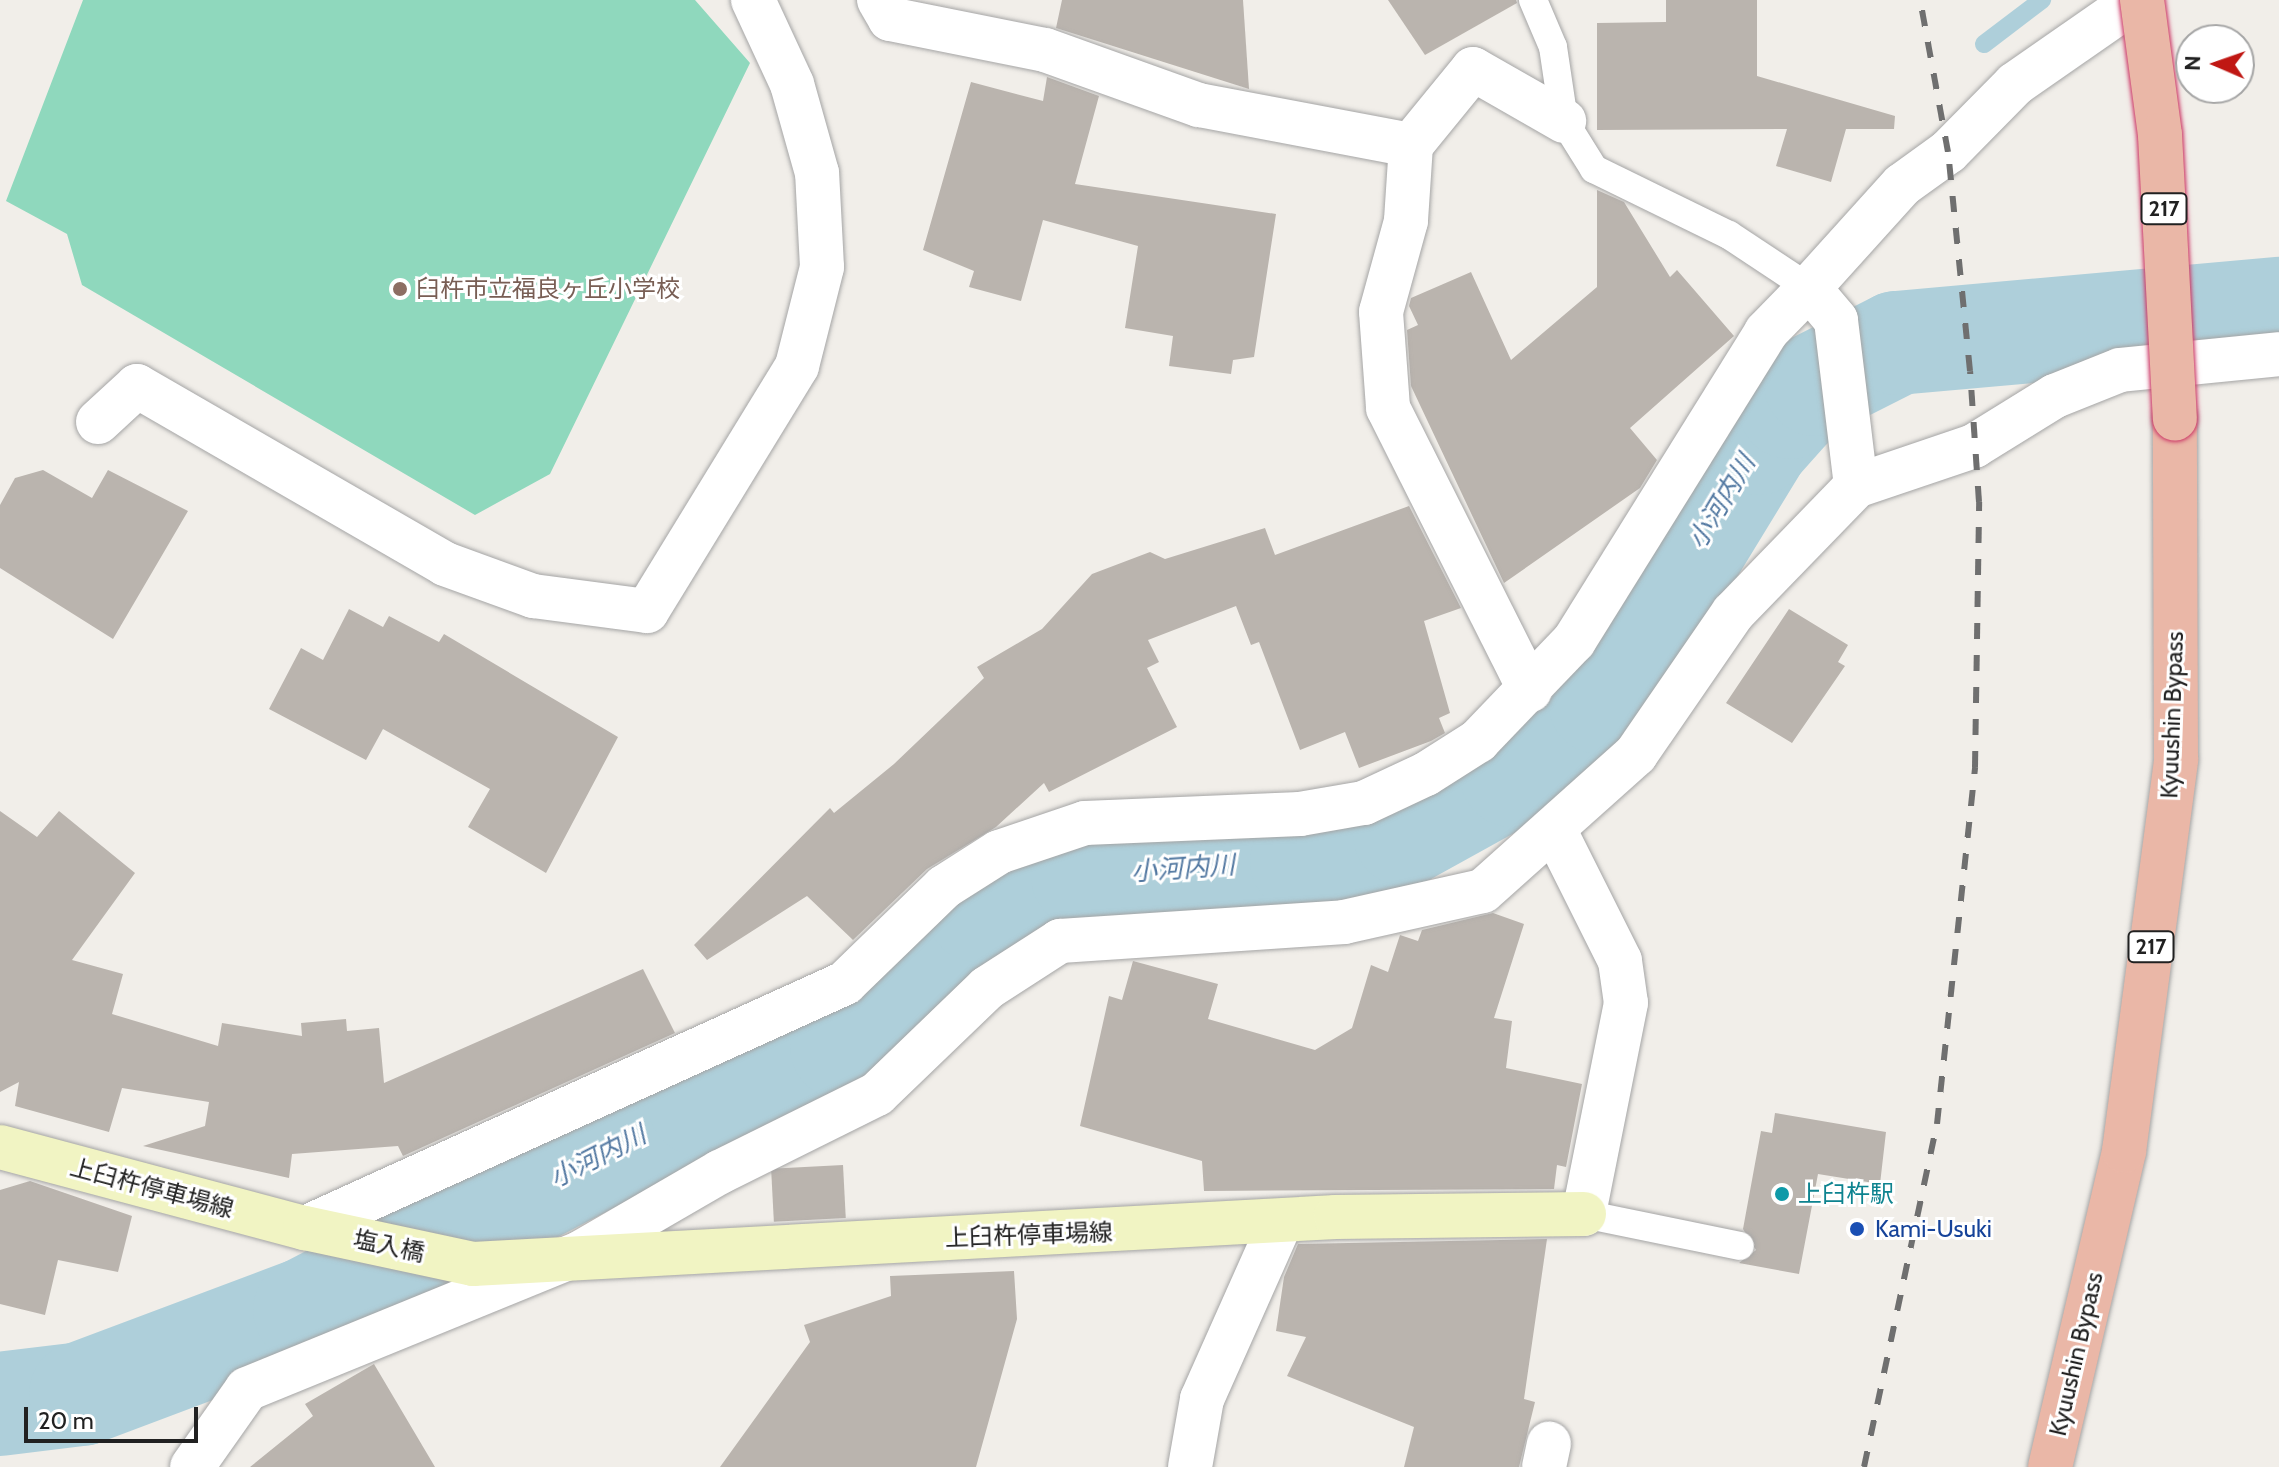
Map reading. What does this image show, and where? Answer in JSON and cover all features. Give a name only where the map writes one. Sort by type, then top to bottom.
[{"type":"highway","name":"Kyuushin Bypass","points":[[2050,1467],[2124,1151],[2176,759],[2175,419],[2160,135],[2139,0]]},
{"type":"main road","name":"上臼杵停車場線","points":[[0,1147],[305,1228]]},
{"type":"main road","name":"上臼杵停車場線","points":[[473,1264],[580,1253],[1584,1214]]},
{"type":"main road","name":"塩入橋","points":[[305,1228],[473,1264]]},
{"type":"street","points":[[98,422],[137,386],[445,564],[533,596],[647,611],[797,366],[822,267],[817,173],[792,84],[753,0]]},
{"type":"street","points":[[879,0],[890,19],[1045,50],[1199,105],[1411,145]]},
{"type":"street","points":[[305,1228],[845,983],[944,887],[999,852],[1085,823],[1300,814],[1364,803],[1478,741],[1574,641],[1766,332],[1822,304],[1902,185],[1948,152],[2015,84],[2139,0]]},
{"type":"street","points":[[1530,690],[1388,408],[1381,312],[1406,221],[1411,145],[1473,69],[1564,121]]},
{"type":"street","points":[[1822,304],[1850,428],[1856,486]]},
{"type":"street","points":[[192,1467],[247,1389],[580,1253],[720,1172],[877,1094],[987,988],[1060,941],[1344,922],[1483,891],[1555,831],[1636,754],[1733,613],[1856,486],[1974,446],[2055,396],[2120,370],[2279,354]]},
{"type":"street","points":[[1555,831],[1620,961],[1626,1003],[1584,1214]]},
{"type":"street","points":[[1190,1467],[1202,1399],[1280,1224]]},
{"type":"lane","points":[[1533,0],[1553,47],[1564,121],[1594,169],[1729,235],[1822,304]]},
{"type":"lane","points":[[1584,1214],[1740,1246]]},
{"type":"green space","name":"臼杵市立福良ヶ丘小学校","points":[[83,0],[695,0],[750,63],[550,474],[475,515],[82,285],[67,234],[6,201]]},
{"type":"building","points":[[1062,0],[1243,0],[1249,89],[1056,28]]},
{"type":"building","points":[[1388,0],[1516,0],[1517,3],[1425,55]]},
{"type":"building","points":[[1666,0],[1757,0],[1757,76],[1895,116],[1894,129],[1846,129],[1831,182],[1776,166],[1787,129],[1597,130],[1597,23],[1666,22]]},
{"type":"building","points":[[1047,77],[1099,96],[1075,184],[1276,214],[1254,357],[1233,360],[1231,374],[1169,366],[1173,336],[1125,328],[1138,246],[1043,220],[1021,301],[969,287],[974,271],[923,250],[971,82],[1043,101]]},
{"type":"building","points":[[1597,190],[1624,202],[1670,277],[1677,270],[1734,336],[1630,428],[1657,460],[1640,488],[1504,583],[1411,386],[1407,330],[1418,325],[1409,306],[1411,298],[1471,272],[1511,360],[1597,287]]},
{"type":"building","points":[[43,470],[92,498],[108,470],[188,511],[113,639],[0,568],[0,505],[15,478]]},
{"type":"building","points":[[1409,506],[1461,608],[1424,621],[1450,713],[1439,718],[1445,733],[1359,768],[1345,732],[1300,750],[1259,642],[1251,645],[1236,606],[1148,640],[1159,662],[1147,668],[1177,727],[1049,792],[1044,783],[996,827],[927,869],[853,940],[807,896],[707,960],[694,945],[830,808],[834,813],[894,764],[984,678],[977,667],[1042,629],[1092,574],[1150,552],[1165,559],[1265,528],[1275,555]]},
{"type":"building","points":[[349,609],[383,627],[389,616],[439,642],[444,634],[618,737],[546,873],[468,827],[490,789],[383,729],[366,760],[269,709],[301,648],[323,660]]},
{"type":"building","points":[[1789,609],[1848,645],[1838,662],[1845,666],[1792,743],[1726,703]]},
{"type":"building","points":[[0,811],[37,837],[59,811],[135,873],[72,960],[123,974],[112,1014],[218,1046],[222,1023],[302,1036],[301,1023],[346,1019],[347,1031],[379,1028],[384,1083],[643,969],[675,1033],[403,1156],[398,1146],[292,1154],[289,1178],[143,1146],[205,1126],[209,1102],[122,1088],[109,1132],[15,1106],[19,1082],[0,1092]]},
{"type":"building","points":[[1493,913],[1524,924],[1494,1018],[1512,1021],[1506,1068],[1582,1084],[1566,1167],[1557,1165],[1554,1189],[1204,1191],[1202,1161],[1080,1126],[1109,996],[1122,1000],[1133,961],[1218,984],[1208,1019],[1315,1050],[1352,1028],[1371,965],[1388,972],[1400,935],[1418,941],[1422,930]]},
{"type":"building","name":"上臼杵駅","points":[[1775,1113],[1886,1132],[1880,1184],[1818,1174],[1799,1274],[1739,1263],[1756,1250],[1743,1229],[1761,1131],[1772,1133]]},
{"type":"building","points":[[843,1165],[846,1218],[774,1222],[771,1169]]},
{"type":"building","points":[[30,1181],[132,1216],[118,1272],[58,1260],[45,1315],[0,1304],[0,1190]]},
{"type":"building","points":[[1547,1239],[1524,1399],[1535,1402],[1519,1467],[1404,1467],[1414,1427],[1287,1376],[1306,1337],[1276,1331],[1284,1277],[1298,1244]]},
{"type":"building","points":[[1014,1271],[1017,1319],[976,1467],[720,1467],[810,1342],[804,1325],[891,1296],[890,1276]]},
{"type":"building","points":[[374,1364],[435,1467],[250,1467],[313,1416],[305,1404]]},
{"type":"waterway","points":[[1984,44],[2042,0]]},
{"type":"waterway","name":"小河内川","points":[[0,1404],[81,1394],[305,1310],[700,1104],[842,1047],[978,910],[1083,876],[1302,861],[1405,834],[1512,775],[1600,702],[1758,443],[1790,407],[1816,384],[1897,343],[2279,309]]},
{"type":"railway","points":[[1864,1467],[1937,1124],[1975,767],[1979,502],[1970,371],[1948,152],[1920,0]]},
{"type":"place","name":"臼杵市立福良ヶ丘小学校","points":[[400,289]]},
{"type":"place","name":"上臼杵駅","points":[[1782,1194]]},
{"type":"place","name":"Kami-Usuki","points":[[1857,1229]]}]
